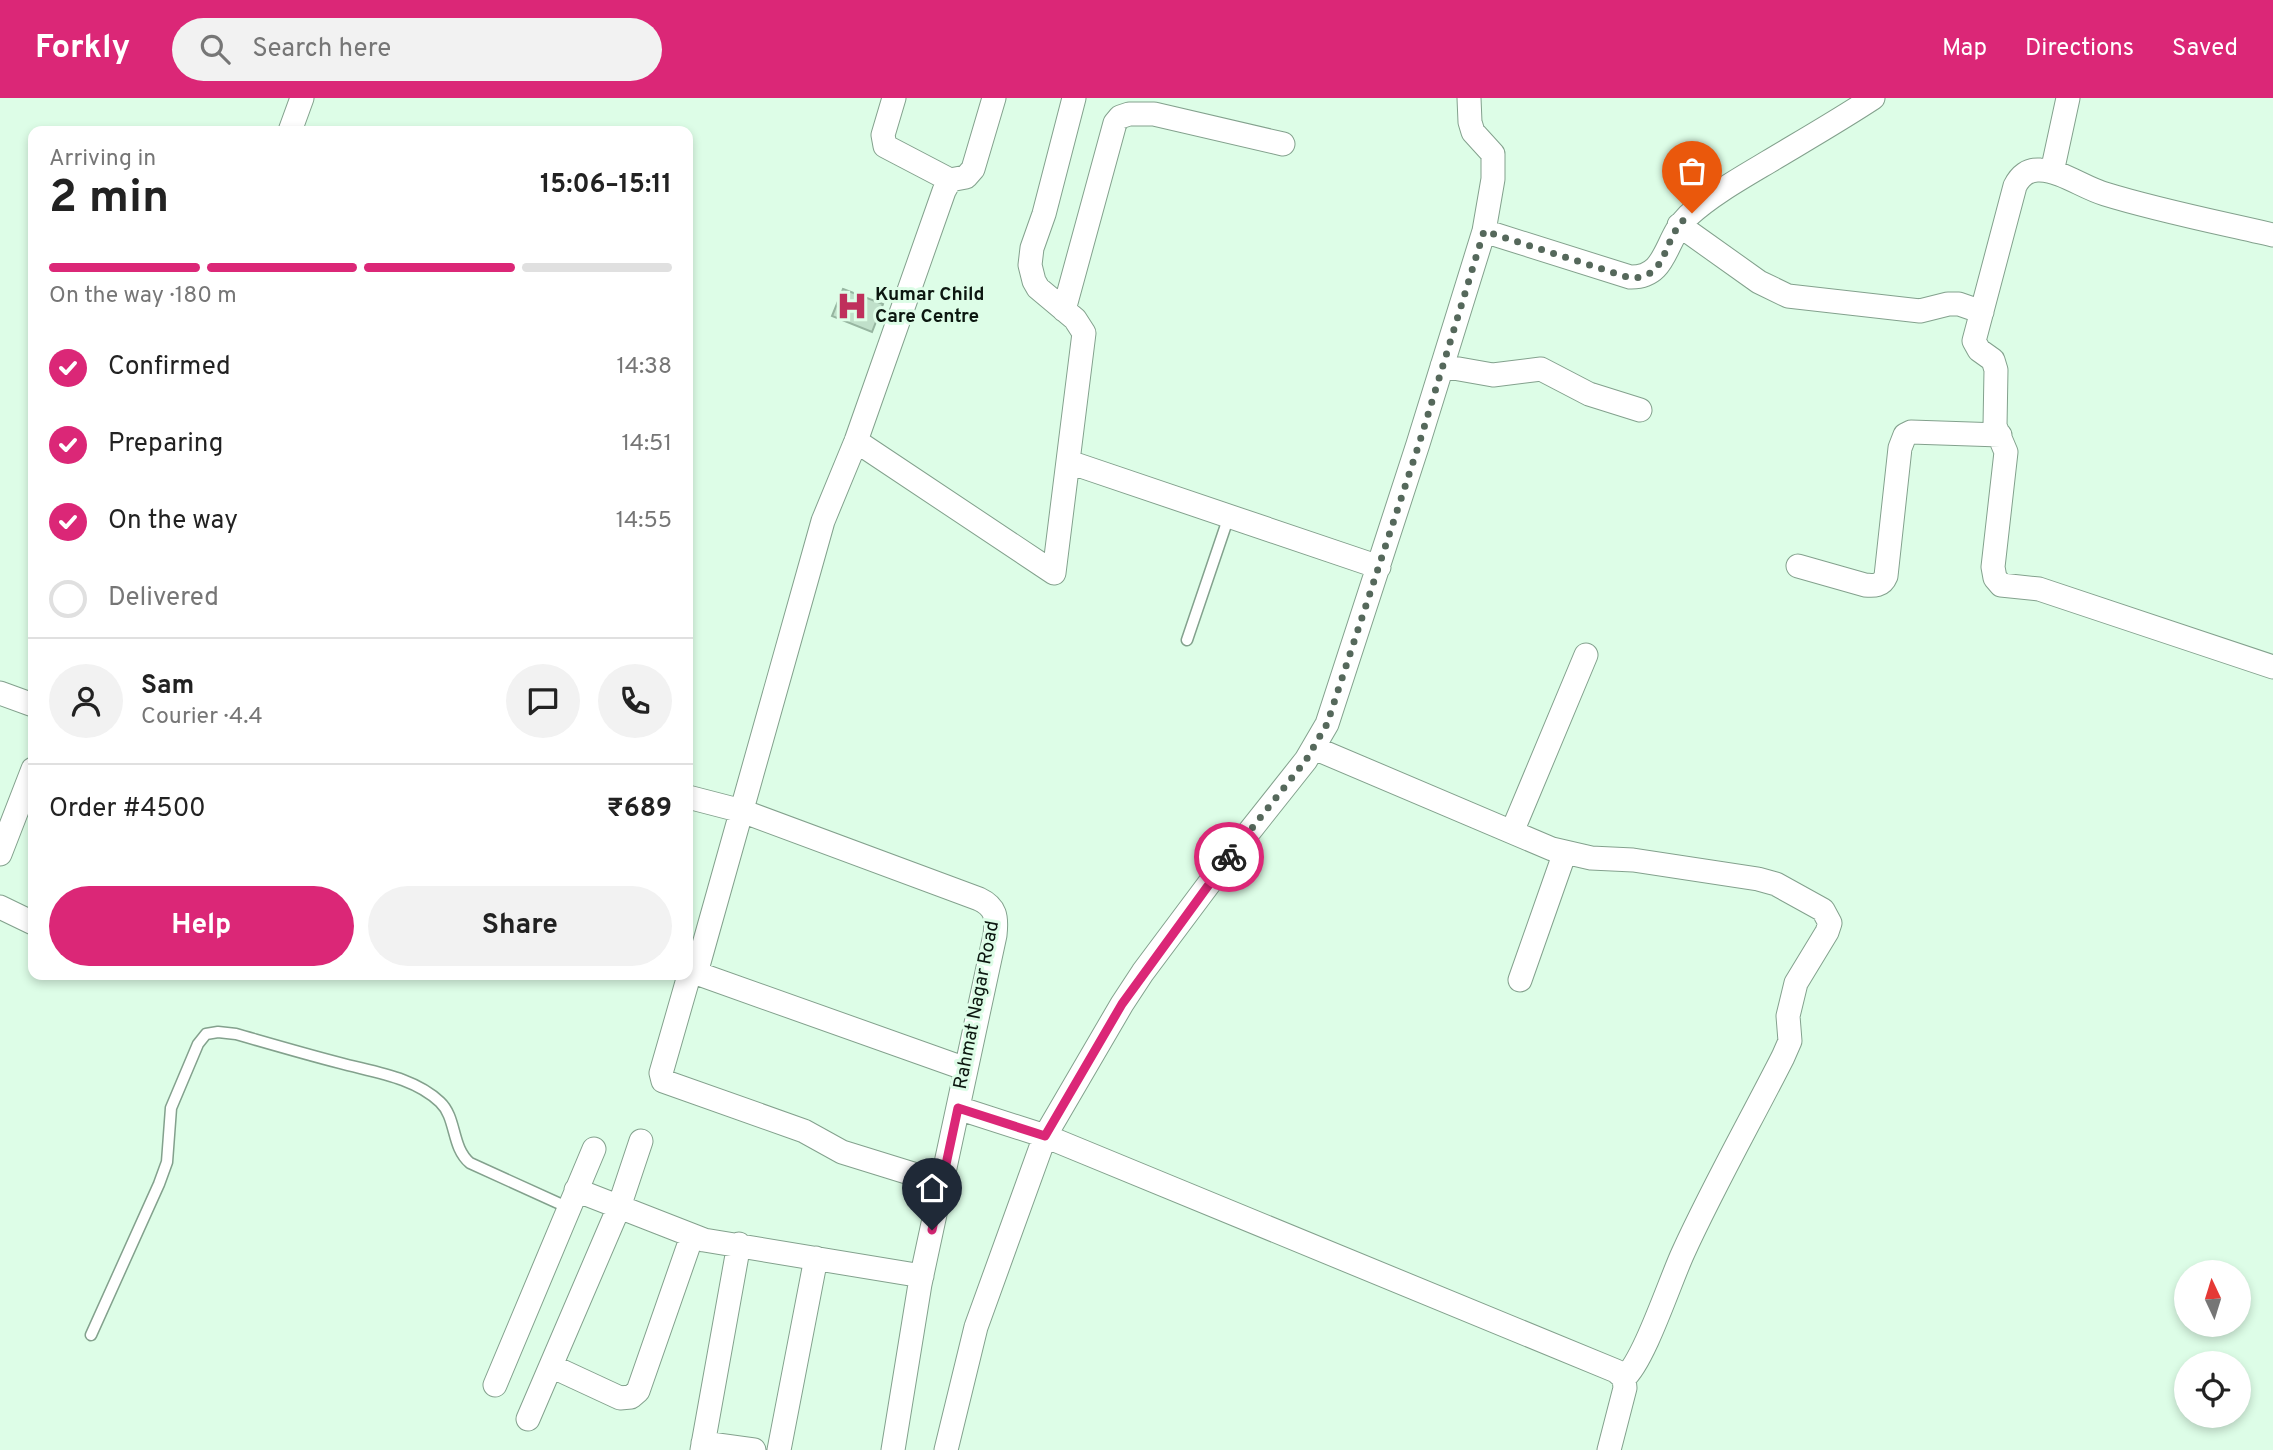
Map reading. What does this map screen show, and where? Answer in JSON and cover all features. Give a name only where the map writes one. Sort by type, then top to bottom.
[{"type":"street","points":[[292,126],[302,98]]},
{"type":"street","points":[[894,98],[883,135],[885,146],[950,180],[966,177],[973,169],[994,98]]},
{"type":"street","points":[[856,441],[1054,573],[1085,341],[1080,325],[1038,288],[1030,265],[1032,248],[1044,214],[1074,98]]},
{"type":"street","points":[[946,1450],[976,1327],[1045,1136],[1143,972],[1314,748],[1327,724],[1484,231],[1493,179],[1493,154],[1473,131],[1469,122],[1469,98]]},
{"type":"street","points":[[1484,231],[1630,278],[1639,278],[1658,267],[1679,225],[1721,191],[1873,98]]},
{"type":"street","points":[[2052,172],[2068,98]]},
{"type":"street","points":[[1063,310],[1115,123],[1120,117],[1129,114],[1154,114],[1283,144]]},
{"type":"street","points":[[2273,235],[2124,200],[2052,172],[2038,169],[2028,172],[2020,177],[2015,186],[1974,341],[1979,350],[1993,360],[1996,370],[1995,426],[2006,452],[1993,567],[1995,578],[2001,585],[2039,589],[2273,667]]},
{"type":"street","points":[[693,966],[742,811],[822,521],[856,441],[950,180]]},
{"type":"street","points":[[1679,225],[1759,282],[1788,296],[1920,311],[1959,304],[1982,312]]},
{"type":"street","points":[[1442,366],[1493,375],[1541,369],[1589,394],[1640,410]]},
{"type":"street","points":[[1798,566],[1865,585],[1874,586],[1881,583],[1886,576],[1900,448],[1905,435],[1911,432],[2000,435]]},
{"type":"street","points":[[1069,462],[1379,566]]},
{"type":"street","points":[[1512,832],[1586,654]]},
{"type":"street","points":[[0,693],[28,703]]},
{"type":"street","points":[[1314,748],[1552,849],[1591,858],[1633,860],[1776,884],[1823,910],[1830,923],[1796,983],[1789,1011],[1790,1041],[1783,1058],[1684,1251],[1635,1365],[1624,1378]]},
{"type":"street","name":"Rahmat Nagar Road","points":[[693,798],[742,811],[979,899],[994,910],[997,920],[995,935],[922,1276],[893,1450]]},
{"type":"street","points":[[0,854],[28,804]]},
{"type":"street","points":[[1520,980],[1565,852]]},
{"type":"street","points":[[0,907],[28,921]]},
{"type":"street","points":[[693,973],[966,1069]]},
{"type":"street","points":[[689,980],[661,1073],[663,1081],[804,1131],[842,1152],[942,1183]]},
{"type":"street","points":[[958,1108],[1045,1136],[1616,1371],[1624,1378],[1625,1388],[1609,1450]]},
{"type":"street","points":[[528,1419],[619,1207],[641,1141]]},
{"type":"street","points":[[495,1385],[594,1149]]},
{"type":"street","points":[[573,1199],[619,1207],[692,1236],[922,1276]]},
{"type":"street","points":[[551,1366],[620,1398],[631,1397],[638,1391],[692,1236]]},
{"type":"street","points":[[739,1244],[703,1447],[754,1450]]},
{"type":"street","points":[[779,1450],[816,1258]]},
{"type":"lane","points":[[1187,640],[1229,516]]},
{"type":"lane","points":[[91,1335],[159,1184],[167,1163],[171,1108],[198,1044],[206,1034],[236,1034],[411,1083],[441,1103],[448,1116],[457,1147],[462,1157],[470,1163],[573,1199]]},
{"type":"building","points":[[843,289],[883,304],[872,332],[832,316]]},
{"type":"way so far","points":[[1229,857],[1306,760],[1327,724],[1419,444],[1484,231],[1630,278],[1639,278],[1658,267],[1679,225],[1692,213]]},
{"type":"place","name":"Kumar Child Care Centre","points":[[852,306]]},
{"type":"route","points":[[932,1230],[958,1108],[1045,1136],[1143,972],[1229,857]]}]
